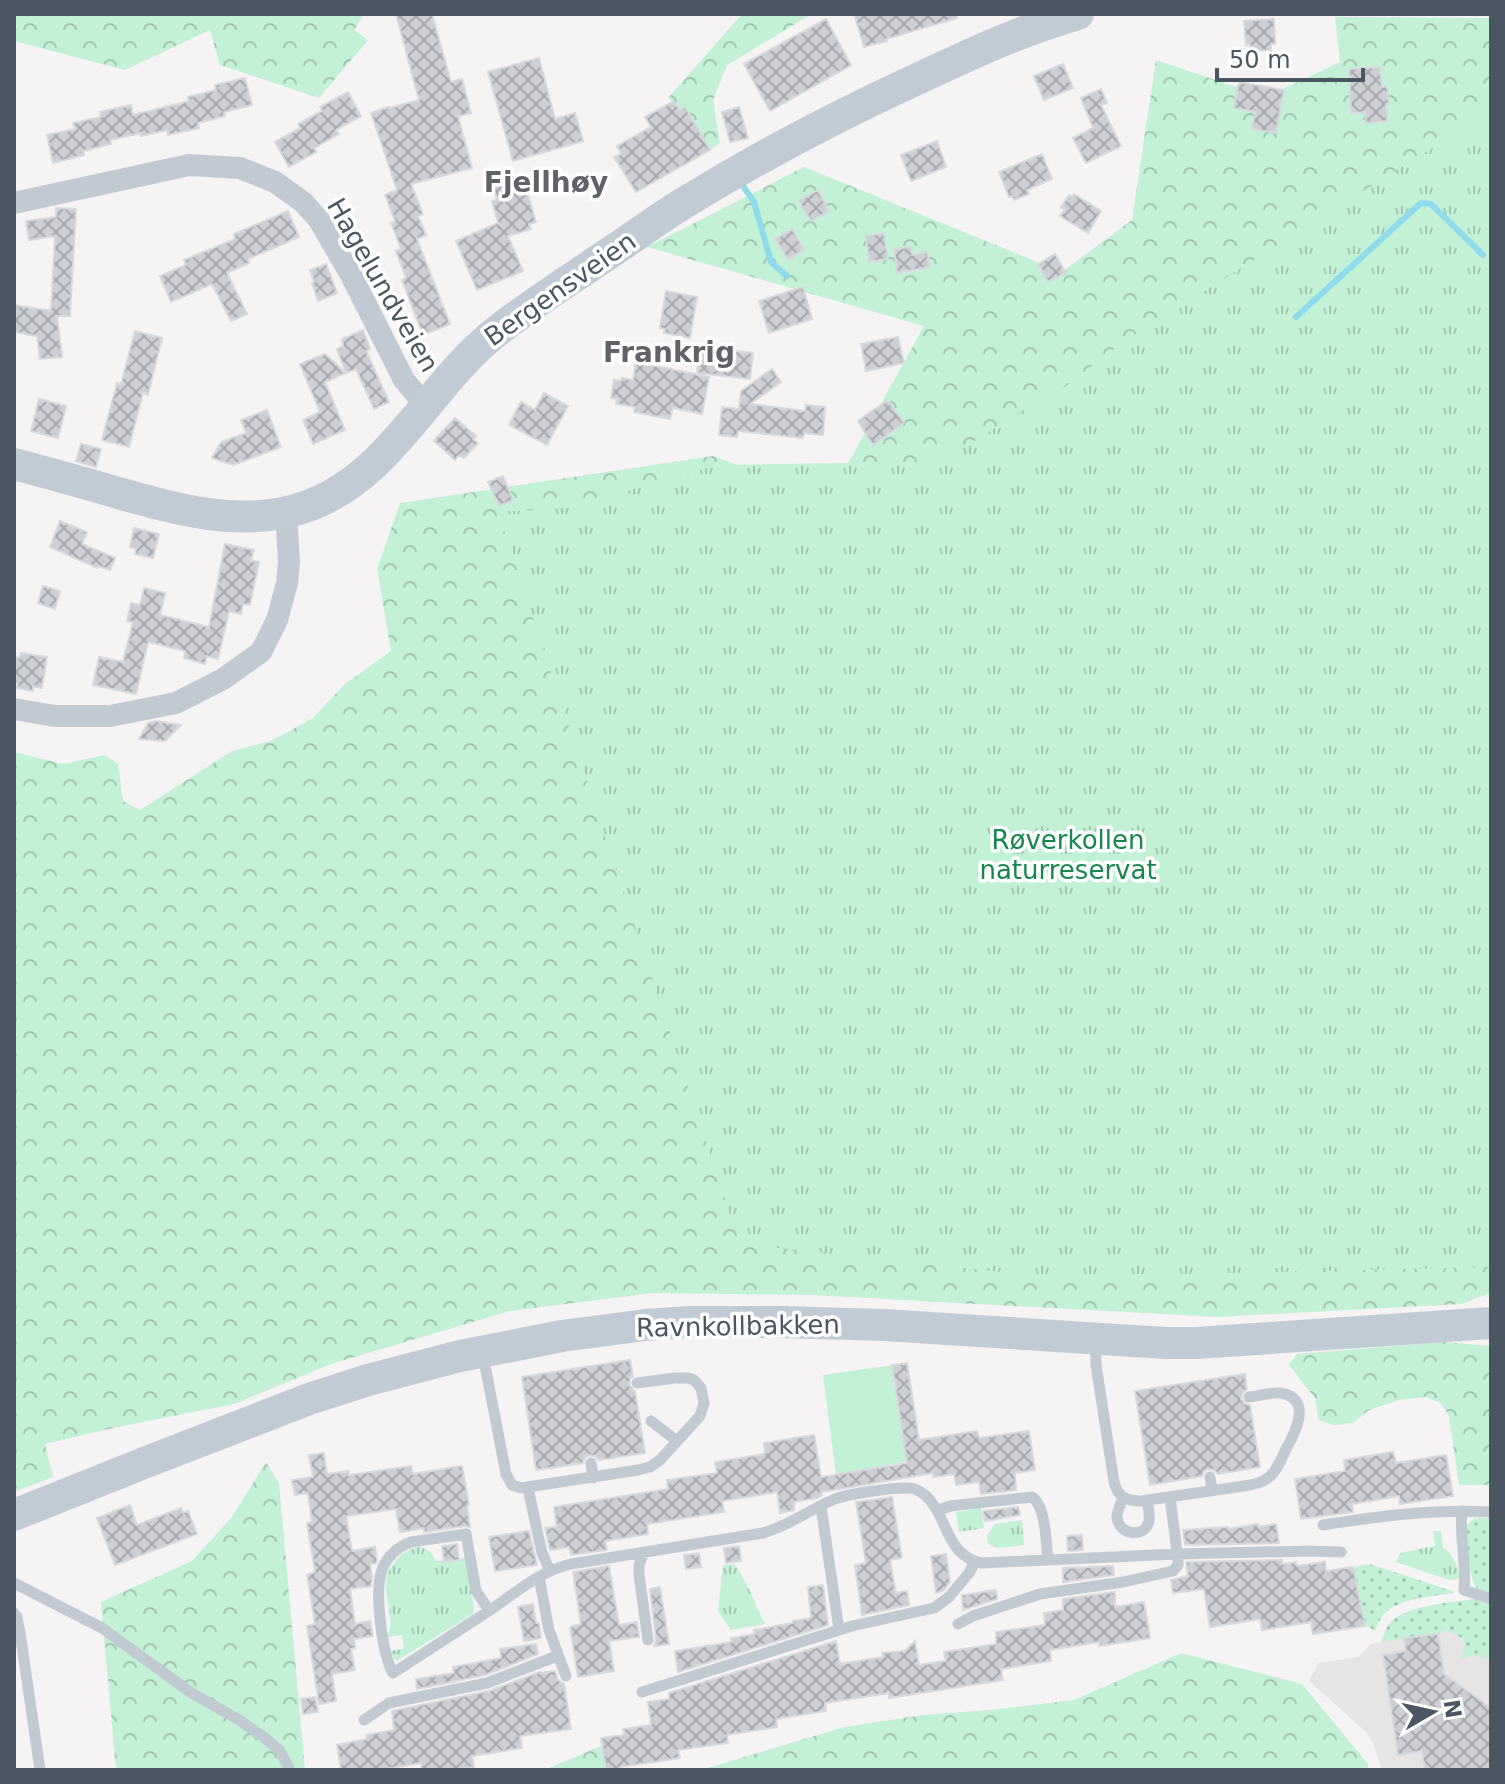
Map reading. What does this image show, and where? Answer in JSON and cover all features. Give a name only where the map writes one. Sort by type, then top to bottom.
[{"type":"street","name":"Bergensveien","points":[[14,464],[197,512],[242,517],[304,507],[352,481],[390,448],[464,361],[495,332],[682,204],[880,96],[1015,36],[1078,14]]},
{"type":"street","name":"Hagelundveien","points":[[14,203],[189,165],[240,168],[275,182],[303,202],[319,220],[351,275],[404,380],[426,406]]},
{"type":"street","points":[[14,709],[55,716],[110,716],[176,703],[223,679],[261,652],[277,620],[287,583],[286,512]]},
{"type":"street","name":"Ravnkollbakken","points":[[14,1515],[309,1399],[368,1380],[482,1351],[608,1329],[737,1321],[884,1325],[1197,1343],[1491,1323]]},
{"type":"lane","points":[[1096,1339],[1096,1365],[1114,1482],[1123,1498],[1147,1501],[1254,1484],[1269,1477],[1298,1426],[1299,1408],[1288,1396],[1275,1393],[1249,1397]]},
{"type":"lane","points":[[482,1351],[506,1474],[515,1487],[528,1488],[593,1478],[650,1467],[660,1460],[702,1410],[704,1399],[701,1388],[694,1380],[682,1377],[637,1383]]},
{"type":"lane","points":[[651,1421],[677,1441]]},
{"type":"lane","points":[[591,1463],[593,1478]]},
{"type":"lane","points":[[1210,1477],[1212,1491]]},
{"type":"lane","points":[[528,1488],[545,1574],[545,1614],[566,1676]]},
{"type":"lane","points":[[489,1610],[476,1591],[466,1534],[403,1545],[388,1559],[381,1572],[380,1583],[382,1639],[393,1673],[545,1574],[571,1564],[763,1533],[841,1497],[911,1488],[926,1496],[956,1547],[962,1555],[975,1562],[1177,1554],[1341,1552]]},
{"type":"lane","points":[[937,1511],[950,1506],[1032,1497],[1037,1500],[1041,1510],[1048,1560]]},
{"type":"lane","points":[[958,1624],[1040,1594],[1175,1570],[1178,1565],[1170,1497]]},
{"type":"lane","points":[[1123,1498],[1117,1518],[1121,1528],[1130,1533],[1140,1532],[1147,1525],[1147,1501]]},
{"type":"lane","points":[[821,1506],[839,1630]]},
{"type":"lane","points":[[1462,1511],[1464,1590],[1491,1599]]},
{"type":"lane","points":[[1323,1525],[1406,1513],[1491,1512]]},
{"type":"lane","points":[[644,1552],[639,1575],[648,1640]]},
{"type":"lane","points":[[642,1692],[839,1630],[939,1606],[975,1562]]},
{"type":"lane","points":[[14,1583],[102,1628],[190,1692],[247,1726],[280,1751],[290,1770]]},
{"type":"lane","points":[[14,1613],[20,1632],[40,1770]]},
{"type":"lane","points":[[364,1720],[395,1701],[487,1683],[557,1656]]},
{"type":"shaded area","points":[[1470,1617],[1491,1618],[1491,1770],[1382,1770],[1366,1732],[1309,1681],[1318,1663],[1358,1657],[1371,1644]]},
{"type":"green space","points":[[14,14],[364,14],[354,30],[368,40],[319,98],[220,65],[210,30],[125,70],[14,41]]},
{"type":"green space","points":[[742,14],[812,14],[727,65],[713,100],[720,143],[706,153],[680,108],[668,98]]},
{"type":"green space","points":[[1335,17],[1491,18],[1491,1293],[1461,1304],[1218,1317],[813,1295],[653,1293],[510,1311],[331,1364],[234,1404],[45,1444],[53,1477],[14,1492],[14,752],[63,764],[105,755],[118,764],[123,801],[140,810],[232,751],[271,741],[313,718],[344,685],[391,651],[377,569],[400,503],[713,456],[829,498],[924,326],[647,247],[804,167],[1062,272],[1132,220],[1156,60],[1266,97],[1340,62]]},
{"type":"green space","name":"Røverkollen naturreservat","points":[[1491,111],[1491,1267],[1049,1277],[740,1244],[498,512],[568,508],[718,465],[916,462],[973,442],[1057,393],[1120,344]]},
{"type":"green space","points":[[1444,1342],[1491,1346],[1491,1485],[1459,1485],[1449,1416],[1441,1403],[1425,1397],[1399,1400],[1369,1410],[1353,1423],[1334,1425],[1319,1420],[1315,1398],[1289,1365],[1297,1354]]},
{"type":"green space","points":[[893,1365],[909,1461],[836,1475],[823,1375]]},
{"type":"green space","points":[[266,1462],[279,1483],[305,1770],[116,1770],[101,1602],[192,1561],[232,1517]]},
{"type":"green space","points":[[981,1508],[984,1528],[959,1532],[956,1512]]},
{"type":"green space","points":[[1475,1518],[1491,1518],[1491,1594],[1478,1589],[1471,1570],[1466,1530]]},
{"type":"green space","points":[[1022,1520],[1024,1545],[998,1548],[988,1544],[987,1535],[995,1524]]},
{"type":"green space","points":[[1433,1531],[1441,1531],[1443,1548],[1452,1557],[1460,1576],[1457,1579],[1449,1580],[1396,1562],[1400,1553],[1435,1546]]},
{"type":"green space","points":[[420,1547],[430,1551],[436,1561],[466,1558],[473,1614],[396,1661],[389,1651],[404,1649],[402,1635],[387,1637],[390,1619],[386,1581],[388,1572],[399,1557]]},
{"type":"green space","points":[[734,1564],[765,1624],[731,1630],[718,1611],[723,1565]]},
{"type":"green space","points":[[1370,1564],[1454,1593],[1398,1604],[1384,1614],[1375,1631],[1362,1623],[1353,1567]]},
{"type":"green space","points":[[1475,1599],[1491,1604],[1490,1660],[1474,1655],[1459,1659],[1465,1644],[1456,1634],[1445,1630],[1381,1642],[1389,1624],[1405,1613]]},
{"type":"green space","points":[[1181,1653],[1302,1684],[1368,1764],[1368,1770],[701,1770],[844,1727],[923,1715],[1074,1700]]},
{"type":"green space","points":[[606,1744],[611,1770],[544,1770]]},
{"type":"building","points":[[396,14],[432,14],[451,82],[462,79],[471,113],[458,116],[472,168],[411,184],[423,214],[418,216],[426,235],[417,239],[450,324],[423,335],[402,280],[406,278],[396,251],[401,249],[385,195],[397,190],[371,113],[419,100]]},
{"type":"building","points":[[854,14],[956,14],[957,18],[864,47]]},
{"type":"building","points":[[826,19],[851,65],[770,111],[744,64]]},
{"type":"building","points":[[1274,19],[1275,44],[1271,44],[1271,50],[1250,51],[1250,45],[1246,45],[1244,21]]},
{"type":"building","points":[[539,58],[555,119],[575,113],[583,141],[513,161],[488,72]]},
{"type":"building","points":[[1063,64],[1073,88],[1044,100],[1034,76]]},
{"type":"building","points":[[1380,67],[1382,87],[1387,86],[1387,121],[1366,123],[1365,112],[1351,113],[1349,69]]},
{"type":"building","points":[[245,78],[252,105],[198,123],[199,128],[168,135],[167,130],[141,136],[141,133],[110,140],[111,144],[83,151],[84,155],[53,163],[47,135],[75,129],[73,123],[101,117],[100,112],[131,105],[133,115],[189,101],[188,97],[216,90],[215,85]]},
{"type":"building","points":[[1239,82],[1284,90],[1276,133],[1252,129],[1255,112],[1234,108]]},
{"type":"building","points":[[1101,89],[1107,103],[1101,105],[1121,146],[1086,163],[1073,138],[1093,128],[1081,98]]},
{"type":"building","points":[[348,92],[361,116],[336,130],[339,134],[314,148],[316,152],[289,167],[275,142],[322,111],[320,107]]},
{"type":"building","points":[[674,101],[680,110],[685,107],[710,150],[636,192],[614,157],[621,154],[617,146],[651,127],[645,117]]},
{"type":"building","points":[[739,107],[748,138],[730,142],[722,112]]},
{"type":"building","points":[[937,141],[946,167],[911,181],[901,155]]},
{"type":"building","points":[[1042,154],[1052,179],[1027,190],[1029,194],[1014,200],[1012,196],[1009,197],[999,172]]},
{"type":"building","points":[[523,178],[536,222],[529,224],[531,229],[508,236],[523,271],[477,290],[456,241],[498,223],[492,201],[497,200],[493,187]]},
{"type":"building","points":[[818,190],[829,211],[811,221],[799,201]]},
{"type":"building","points":[[1074,194],[1101,211],[1088,233],[1060,216],[1065,210],[1061,207],[1069,195],[1073,197]]},
{"type":"building","points":[[56,208],[76,209],[70,316],[57,316],[62,357],[40,359],[37,336],[14,332],[14,305],[51,311],[55,236],[29,240],[26,221],[56,217]]},
{"type":"building","points":[[288,211],[299,237],[248,259],[249,263],[227,273],[247,314],[231,321],[212,284],[171,302],[160,276],[186,265],[184,260],[235,239],[234,234]]},
{"type":"building","points":[[792,229],[804,249],[788,260],[775,239]]},
{"type":"building","points":[[884,233],[888,259],[869,262],[866,236]]},
{"type":"building","points":[[911,247],[912,255],[927,252],[930,267],[897,273],[894,249]]},
{"type":"building","points":[[1055,254],[1066,273],[1048,282],[1038,264]]},
{"type":"building","points":[[326,264],[337,293],[318,301],[310,270]]},
{"type":"building","points":[[803,287],[812,319],[769,333],[759,301]]},
{"type":"building","points":[[666,291],[697,297],[690,338],[664,333],[665,329],[660,328]]},
{"type":"building","points":[[363,330],[370,349],[366,351],[389,402],[374,409],[356,369],[346,373],[337,349],[343,346],[342,339]]},
{"type":"building","points":[[135,331],[162,338],[148,395],[143,393],[129,447],[102,440]]},
{"type":"building","points":[[898,337],[904,363],[866,371],[861,344]]},
{"type":"building","points":[[700,347],[753,353],[750,379],[697,373]]},
{"type":"building","points":[[325,354],[346,373],[325,382],[345,430],[313,444],[303,420],[320,412],[300,364]]},
{"type":"building","points":[[636,362],[709,377],[702,414],[673,408],[670,419],[634,412],[635,407],[616,404],[617,399],[611,398],[614,380],[633,380]]},
{"type":"building","points":[[772,369],[781,382],[750,404],[805,411],[806,405],[825,407],[823,435],[804,433],[803,438],[738,431],[737,437],[719,435],[722,407],[739,409],[741,391]]},
{"type":"building","points":[[544,393],[568,406],[547,445],[509,425],[521,402],[535,410]]},
{"type":"building","points":[[39,399],[66,406],[58,438],[31,431]]},
{"type":"building","points":[[888,400],[904,423],[873,445],[858,421]]},
{"type":"building","points":[[267,410],[281,447],[233,465],[212,458],[221,442],[246,433],[241,420]]},
{"type":"building","points":[[455,418],[476,436],[473,439],[478,443],[464,458],[459,455],[455,460],[434,441]]},
{"type":"building","points":[[81,444],[101,449],[96,467],[76,461]]},
{"type":"building","points":[[503,476],[513,500],[499,506],[488,482]]},
{"type":"building","points":[[60,521],[87,532],[82,544],[115,558],[110,570],[97,568],[50,547]]},
{"type":"building","points":[[134,528],[159,534],[153,558],[135,554],[136,549],[130,547]]},
{"type":"building","points":[[225,544],[254,550],[251,561],[259,562],[250,605],[243,604],[241,614],[229,611],[218,659],[207,656],[205,664],[184,658],[185,651],[148,642],[136,694],[93,685],[99,657],[123,662],[133,622],[127,621],[131,603],[140,605],[144,588],[165,593],[160,615],[209,627]]},
{"type":"building","points":[[43,586],[60,591],[55,609],[38,603]]},
{"type":"building","points":[[21,653],[47,657],[42,688],[33,686],[33,691],[17,688],[18,684],[14,683],[14,657],[20,658]]},
{"type":"building","points":[[156,721],[181,725],[165,741],[139,739],[148,723]]},
{"type":"building","points":[[630,1360],[633,1376],[629,1385],[635,1391],[645,1453],[599,1460],[589,1455],[583,1463],[536,1470],[522,1377]]},
{"type":"building","points":[[907,1363],[919,1440],[977,1431],[979,1438],[1029,1431],[1035,1470],[1015,1473],[1016,1490],[981,1494],[979,1482],[956,1485],[954,1474],[933,1477],[933,1473],[821,1492],[822,1495],[817,1498],[794,1502],[794,1510],[780,1513],[777,1492],[722,1501],[724,1512],[647,1524],[648,1534],[605,1541],[607,1550],[571,1555],[569,1547],[550,1550],[545,1528],[557,1527],[554,1507],[668,1489],[667,1480],[717,1473],[715,1462],[765,1454],[764,1443],[814,1435],[821,1477],[907,1463],[892,1365]]},
{"type":"building","points":[[1245,1374],[1247,1389],[1241,1399],[1250,1405],[1260,1467],[1218,1474],[1208,1469],[1202,1476],[1150,1485],[1135,1391]]},
{"type":"building","points":[[1393,1452],[1396,1463],[1446,1455],[1453,1496],[1400,1504],[1399,1496],[1352,1504],[1353,1512],[1301,1519],[1295,1479],[1345,1471],[1344,1460]]},
{"type":"building","points":[[324,1453],[327,1474],[349,1471],[349,1475],[411,1466],[413,1474],[462,1466],[470,1527],[400,1532],[396,1509],[346,1516],[352,1551],[375,1547],[377,1560],[370,1564],[371,1586],[350,1589],[355,1624],[370,1621],[373,1636],[354,1639],[355,1648],[351,1649],[355,1670],[332,1674],[336,1701],[319,1704],[307,1626],[315,1624],[307,1575],[315,1572],[307,1523],[312,1522],[308,1493],[295,1495],[292,1480],[313,1477],[309,1455]]},
{"type":"building","points":[[892,1497],[902,1558],[890,1560],[896,1593],[907,1591],[909,1605],[862,1615],[855,1565],[866,1563],[856,1502]]},
{"type":"building","points":[[130,1505],[137,1525],[181,1508],[183,1513],[188,1511],[197,1534],[115,1565],[97,1518]]},
{"type":"building","points":[[1018,1507],[1020,1515],[985,1521],[983,1511]]},
{"type":"building","points":[[1258,1524],[1258,1527],[1276,1524],[1279,1543],[1185,1545],[1183,1530],[1228,1529]]},
{"type":"building","points":[[529,1531],[537,1565],[495,1571],[489,1537]]},
{"type":"building","points":[[1082,1535],[1083,1550],[1068,1551],[1067,1536]]},
{"type":"building","points":[[457,1544],[459,1560],[444,1562],[442,1546]]},
{"type":"building","points":[[739,1546],[741,1561],[726,1563],[724,1548]]},
{"type":"building","points":[[699,1553],[701,1567],[686,1569],[684,1555]]},
{"type":"building","points":[[946,1554],[950,1582],[943,1591],[936,1593],[931,1556]]},
{"type":"building","points":[[1282,1560],[1282,1564],[1296,1562],[1297,1566],[1325,1562],[1326,1571],[1353,1567],[1365,1626],[1313,1634],[1311,1622],[1262,1630],[1260,1619],[1210,1627],[1204,1589],[1173,1593],[1171,1580],[1188,1576],[1186,1562]]},
{"type":"building","points":[[609,1566],[619,1625],[637,1622],[639,1637],[609,1641],[614,1671],[578,1677],[570,1627],[581,1624],[573,1572]]},
{"type":"building","points":[[1113,1566],[1114,1575],[1063,1582],[1063,1568]]},
{"type":"building","points":[[823,1585],[828,1625],[678,1672],[675,1651],[732,1642],[731,1638],[755,1634],[754,1630],[811,1618],[808,1587]]},
{"type":"building","points":[[660,1587],[669,1644],[654,1646],[656,1639],[650,1589]]},
{"type":"building","points":[[996,1590],[997,1599],[963,1610],[962,1595]]},
{"type":"building","points":[[1115,1592],[1115,1607],[1144,1602],[1150,1638],[1050,1650],[1051,1661],[1001,1669],[1003,1680],[889,1698],[889,1693],[825,1703],[826,1711],[776,1719],[777,1727],[727,1735],[728,1743],[678,1750],[680,1758],[621,1767],[622,1770],[606,1770],[601,1738],[624,1735],[623,1729],[651,1725],[648,1702],[669,1699],[669,1693],[836,1641],[840,1664],[883,1657],[882,1653],[905,1651],[915,1641],[919,1665],[946,1661],[944,1652],[996,1644],[996,1632],[1045,1625],[1044,1613],[1063,1610],[1063,1599]]},
{"type":"building","points":[[533,1604],[541,1638],[524,1641],[518,1607]]},
{"type":"building","points":[[1438,1634],[1444,1674],[1491,1708],[1491,1770],[1425,1770],[1422,1751],[1398,1755],[1383,1655],[1406,1651],[1404,1638]]},
{"type":"building","points":[[536,1644],[538,1654],[485,1675],[417,1689],[416,1679],[454,1673],[453,1667],[501,1658],[500,1649]]},
{"type":"building","points":[[555,1671],[558,1680],[564,1684],[571,1729],[520,1736],[522,1748],[472,1756],[474,1767],[422,1770],[421,1763],[380,1770],[341,1770],[337,1745],[394,1730],[392,1711],[489,1691],[540,1672]]},
{"type":"building","points":[[315,1697],[318,1712],[303,1714],[301,1699]]},
{"type":"waterway","points":[[741,183],[754,202],[771,262],[787,276]]},
{"type":"waterway","points":[[1296,317],[1421,203],[1431,204],[1483,255]]},
{"type":"district","name":"Fjellhøy","points":[[546,182]]},
{"type":"district","name":"Frankrig","points":[[669,352]]}]
